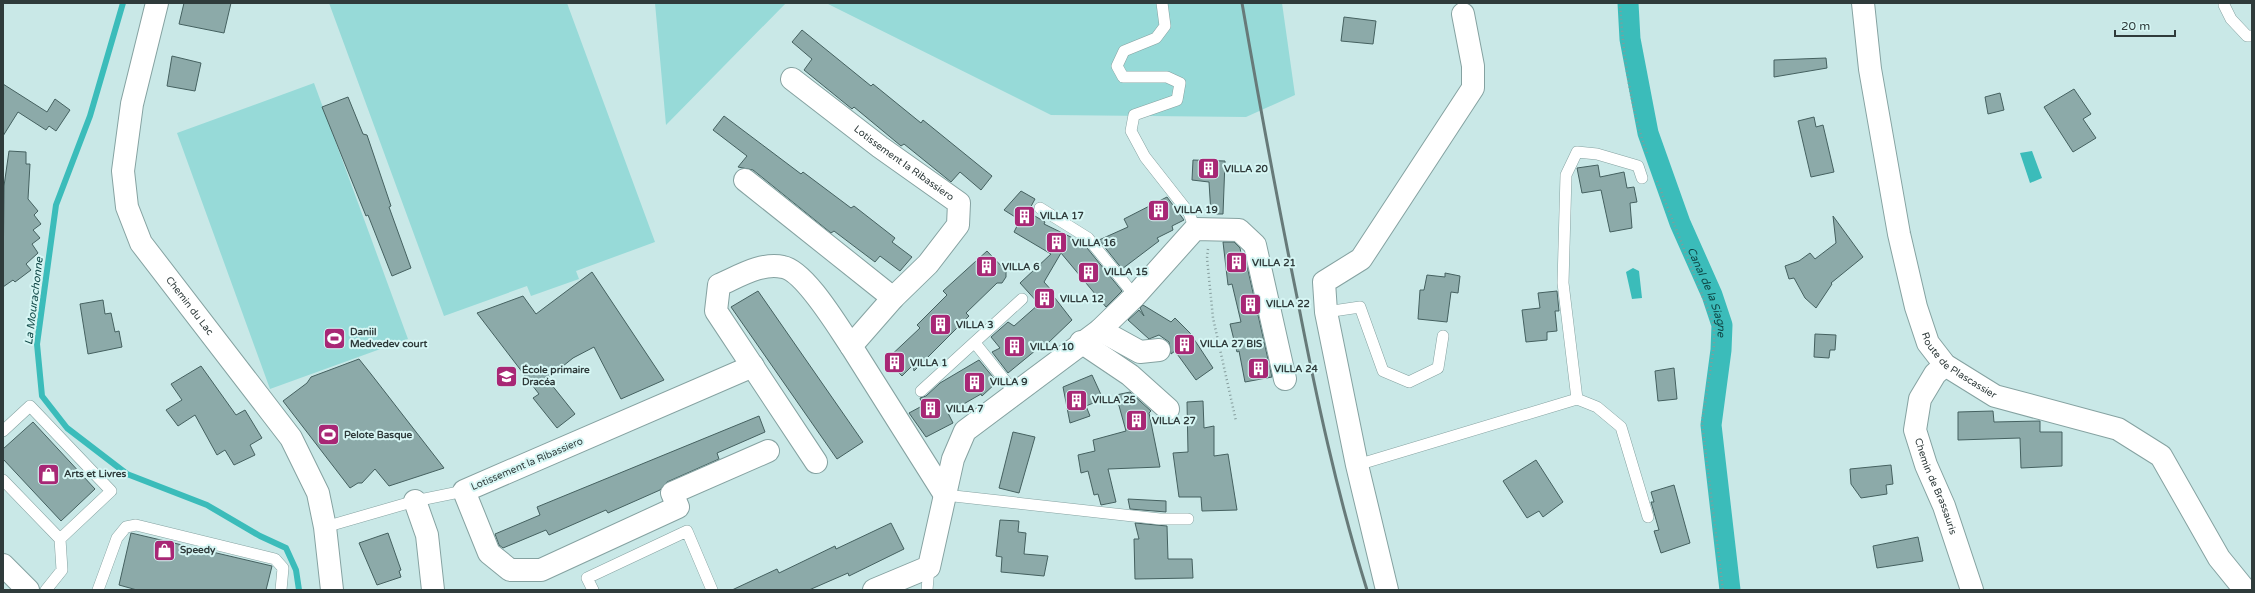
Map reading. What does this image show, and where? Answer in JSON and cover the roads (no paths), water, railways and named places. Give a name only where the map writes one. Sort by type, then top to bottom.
[{"type":"street","name":"Chemin du Lac","points":[[157,3],[132,104],[123,171],[127,207],[141,243],[291,438],[318,492],[325,527],[332,590]]},
{"type":"street","name":"Route de Plascassier","points":[[1863,3],[1870,69],[1899,234],[1916,307],[1928,343],[1945,365],[1995,396],[2118,429],[2161,456],[2219,558],[2245,590]]},
{"type":"street","points":[[1387,590],[1357,465],[1326,312],[1324,282],[1361,259],[1473,88],[1473,66],[1463,14]]},
{"type":"street","name":"Lotissement la Ribassiero","points":[[792,79],[880,147],[959,203],[958,225],[928,264],[893,298],[851,346]]},
{"type":"street","points":[[745,180],[893,298]]},
{"type":"street","points":[[874,590],[929,567],[953,459],[965,431],[1081,342],[1100,330],[1203,229],[1240,230],[1255,245],[1285,379]]},
{"type":"street","points":[[816,462],[716,310],[719,285],[759,268],[783,266],[806,282],[851,346],[945,496]]},
{"type":"street","points":[[1100,330],[1140,352],[1158,350]]},
{"type":"street","points":[[1081,342],[1130,375],[1168,409]]},
{"type":"street","name":"Chemin de Brassauris","points":[[1945,365],[1934,374],[1920,399],[1914,430],[1926,466],[1944,506],[1972,590]]},
{"type":"street","name":"Lotissement la Ribassiero","points":[[753,366],[464,491],[489,553],[510,570],[540,570],[678,507],[672,493],[768,451]]},
{"type":"street","points":[[415,500],[427,535],[433,590]]},
{"type":"street","points":[[3,565],[28,590]]},
{"type":"lane","points":[[1162,3],[1165,26],[1156,38],[1124,51],[1117,66],[1123,77],[1167,77],[1180,83],[1177,100],[1134,115],[1131,132],[1145,157],[1203,229]]},
{"type":"lane","points":[[2224,6],[2231,19],[2247,36],[2252,36]]},
{"type":"lane","points":[[1577,399],[1563,284],[1566,175],[1577,152],[1597,154],[1638,166],[1642,178]]},
{"type":"lane","points":[[1040,208],[1088,238],[1135,296]]},
{"type":"lane","points":[[922,391],[1022,299]]},
{"type":"lane","points":[[1326,312],[1360,308],[1383,371],[1409,382],[1438,368],[1443,336]]},
{"type":"lane","points":[[975,343],[1014,393]]},
{"type":"lane","points":[[1357,465],[1577,399],[1597,407],[1621,427],[1648,517]]},
{"type":"lane","points":[[3,431],[30,406],[111,491],[60,539]]},
{"type":"lane","points":[[3,480],[60,539],[62,570],[46,590]]},
{"type":"lane","points":[[325,527],[415,500],[464,491]]},
{"type":"lane","points":[[945,496],[1160,519],[1188,519]]},
{"type":"lane","points":[[98,590],[117,538],[126,527],[136,524],[275,559],[282,568],[281,590]]},
{"type":"lane","points":[[593,590],[587,578],[687,531],[712,590]]},
{"type":"lane","points":[[927,590],[929,567]]},
{"type":"waterway","name":"La Mourachonne","points":[[123,3],[90,116],[56,205],[37,344],[42,396],[67,428],[127,474],[207,505],[260,536],[286,548],[296,570],[299,590]]},
{"type":"waterway","name":"Canal de la Siagne","points":[[1628,3],[1630,39],[1648,133],[1680,223],[1712,295],[1722,325],[1721,350],[1711,425],[1730,590]]},
{"type":"railway","points":[[1242,3],[1275,187],[1312,371],[1346,518],[1367,590]]},
{"type":"place","name":"VILLA 20","points":[[1209,169]]},
{"type":"place","name":"VILLA 19","points":[[1159,210]]},
{"type":"place","name":"VILLA 17","points":[[1024,216]]},
{"type":"place","name":"VILLA 16","points":[[1056,243]]},
{"type":"place","name":"VILLA 21","points":[[1237,263]]},
{"type":"place","name":"VILLA 6","points":[[987,267]]},
{"type":"place","name":"VILLA 15","points":[[1089,272]]},
{"type":"place","name":"VILLA 12","points":[[1045,299]]},
{"type":"place","name":"VILLA 22","points":[[1250,304]]},
{"type":"place","name":"VILLA 3","points":[[940,325]]},
{"type":"place","name":"Daniil Medvedev court","points":[[334,338]]},
{"type":"place","name":"VILLA 27 BIS","points":[[1185,344]]},
{"type":"place","name":"VILLA 10","points":[[1014,347]]},
{"type":"place","name":"VILLA 1","points":[[894,363]]},
{"type":"place","name":"VILLA 24","points":[[1259,369]]},
{"type":"place","name":"École primaire Dracéa","points":[[506,376]]},
{"type":"place","name":"VILLA 9","points":[[974,382]]},
{"type":"place","name":"VILLA 25","points":[[1077,400]]},
{"type":"place","name":"VILLA 7","points":[[931,409]]},
{"type":"place","name":"VILLA 27","points":[[1137,421]]},
{"type":"place","name":"Pelote Basque","points":[[329,435]]},
{"type":"place","name":"Arts et Livres","points":[[49,474]]},
{"type":"place","name":"Speedy","points":[[164,550]]}]
